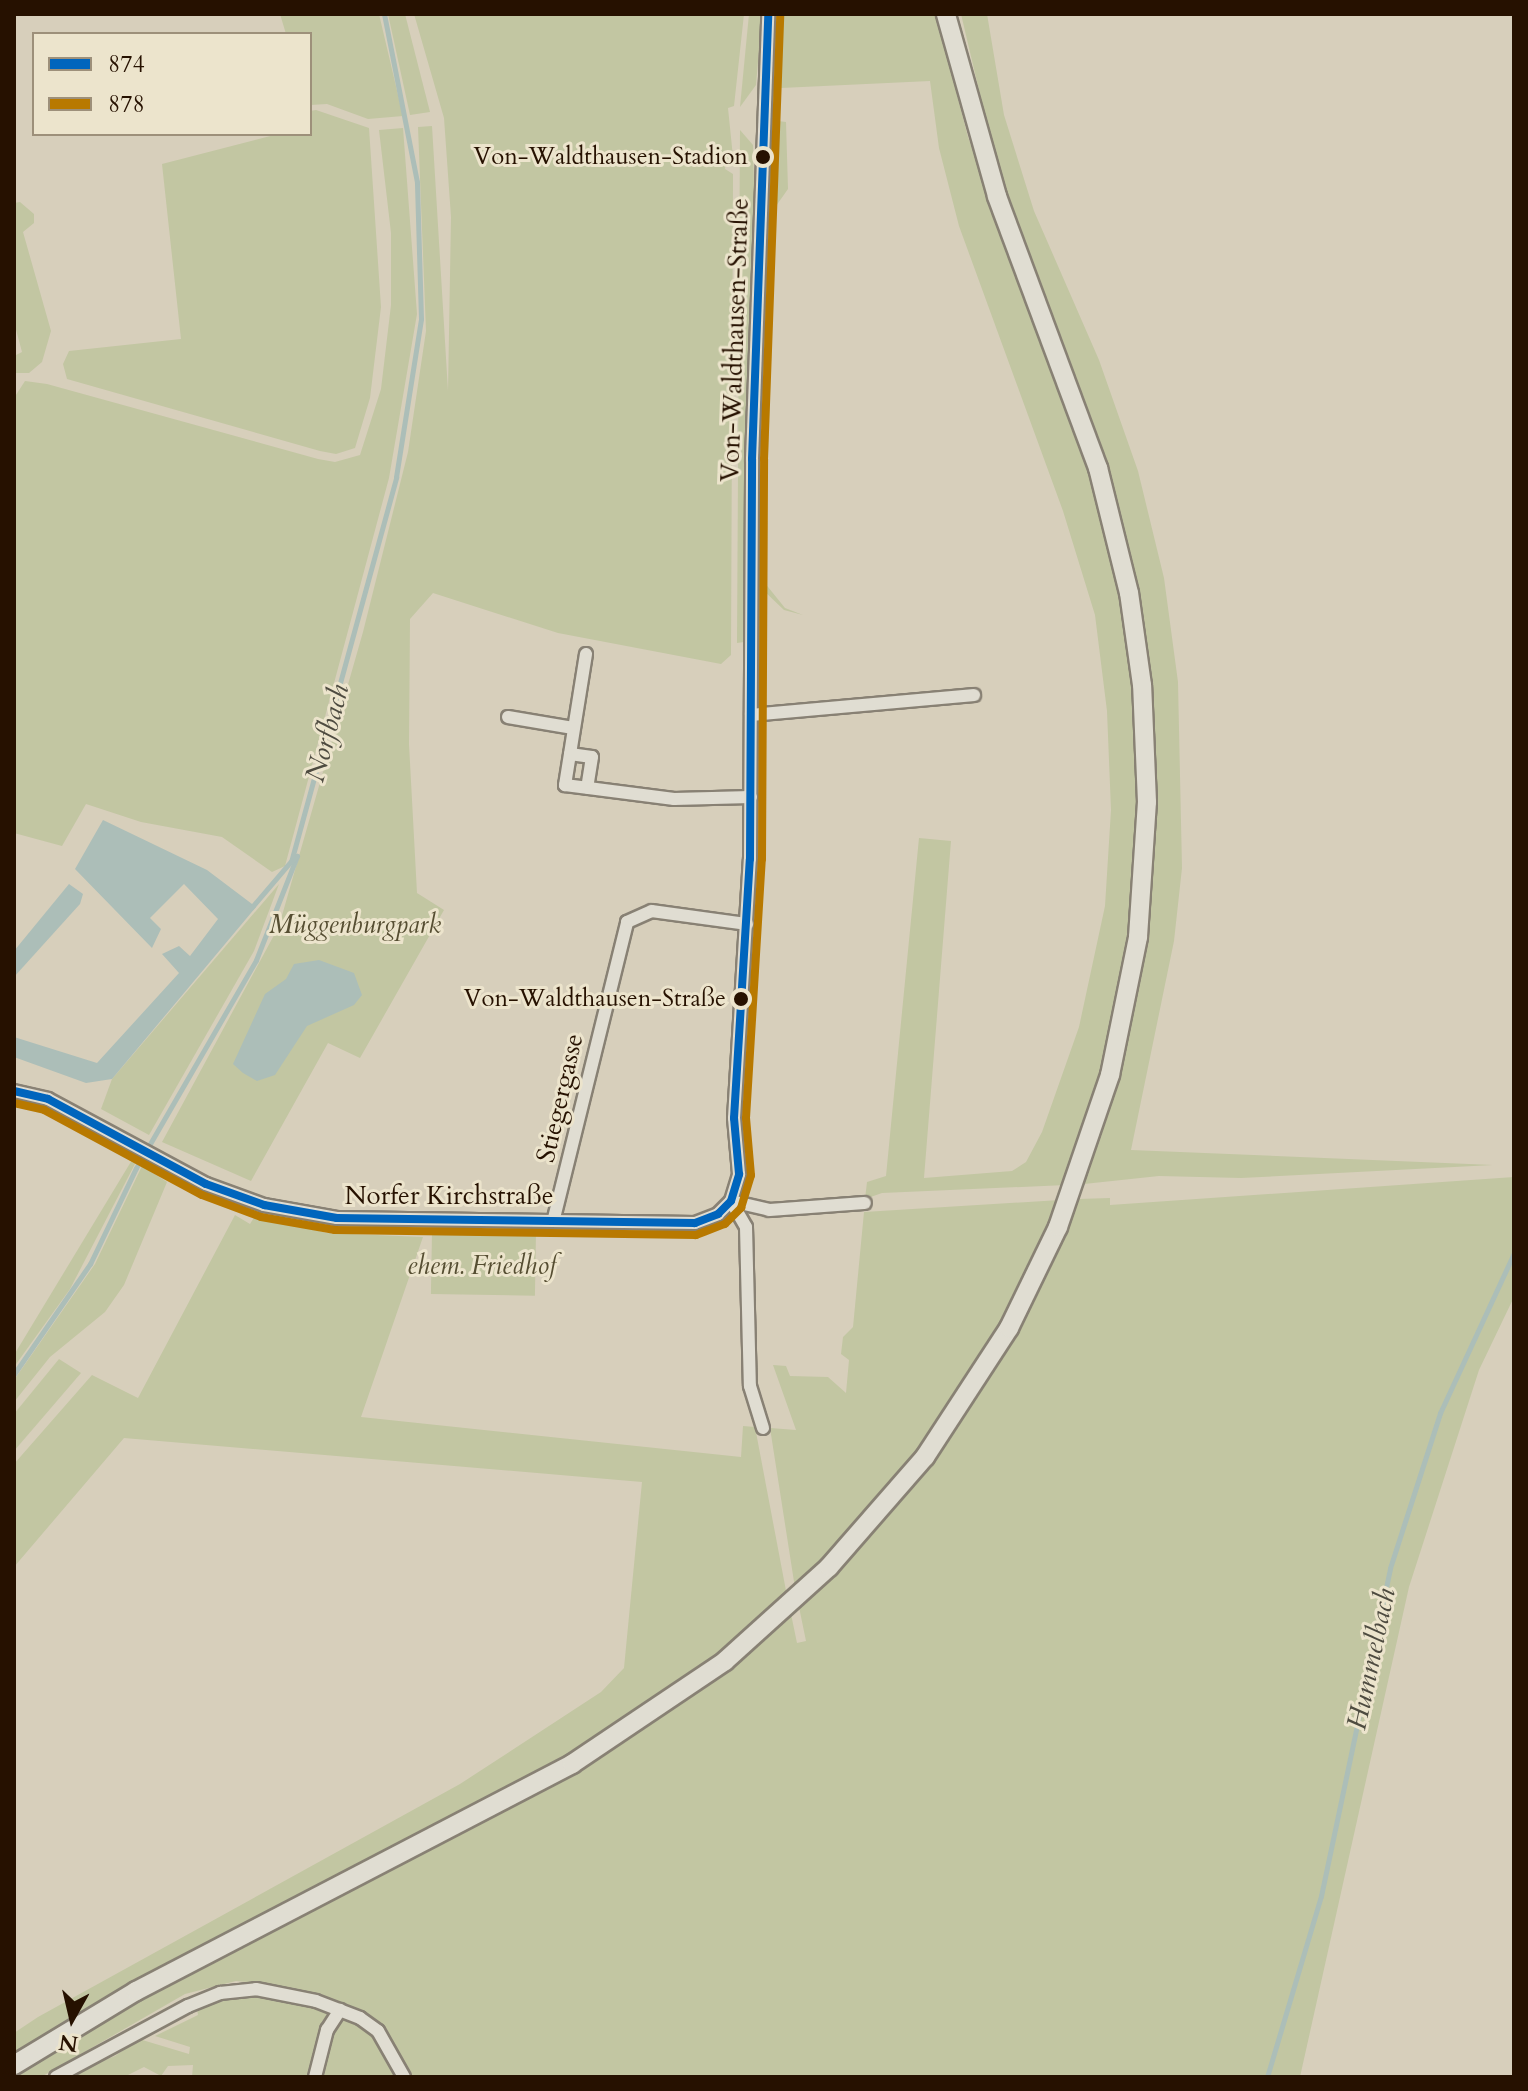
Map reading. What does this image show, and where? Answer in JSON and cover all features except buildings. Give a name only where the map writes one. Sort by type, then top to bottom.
[{"type":"main road","points":[[14,2065],[136,1991],[572,1764],[725,1661],[829,1567],[925,1457],[1009,1328],[1058,1227],[1110,1075],[1138,937],[1147,802],[1142,685],[1129,593],[1098,468],[997,196],[946,14]]},
{"type":"street","name":"Von-Waldthausen-Straße","points":[[731,1201],[739,1174],[734,1118],[747,924],[751,797],[752,459],[768,14]]},
{"type":"street","points":[[586,654],[565,785],[674,799],[751,797]]},
{"type":"street","points":[[751,715],[974,695]]},
{"type":"street","points":[[508,717],[573,728]]},
{"type":"street","points":[[570,754],[592,757],[587,788]]},
{"type":"street","name":"Stiegergasse","points":[[554,1218],[627,922],[652,911],[747,924]]},
{"type":"street","name":"Norfer Kirchstraße","points":[[14,1091],[48,1099],[149,1156],[240,1197],[323,1216],[367,1221],[554,1218],[695,1223],[718,1214],[731,1201]]},
{"type":"street","points":[[731,1201],[769,1210],[865,1203]]},
{"type":"street","points":[[731,1201],[746,1227],[750,1386],[763,1428]]},
{"type":"street","points":[[56,2077],[164,2017],[233,1990],[293,1995],[340,2010],[378,2031],[404,2077]]},
{"type":"street","points":[[315,2077],[327,2030],[340,2010]]},
{"type":"green space","points":[[280,14],[379,14],[403,116],[368,119],[327,104],[312,105],[312,32],[285,32]]},
{"type":"green space","points":[[388,14],[405,14],[430,112],[410,115]]},
{"type":"green space","name":"Von-Waldthausen-Stadion","points":[[414,14],[744,14],[734,106],[728,108],[733,157],[726,160],[725,169],[733,174],[731,655],[721,664],[558,633],[433,593],[410,619],[409,744],[417,893],[444,910],[360,1058],[328,1043],[251,1181],[162,1142],[279,926],[363,632],[408,452],[426,331],[418,127],[432,126],[448,391],[451,217],[444,118]]},
{"type":"green space","points":[[749,14],[762,14],[756,85],[740,107]]},
{"type":"green space","points":[[776,14],[936,14],[968,137],[1078,434],[1112,550],[1135,698],[1138,830],[1123,984],[1093,1106],[1066,1185],[882,1193],[865,1199],[867,1182],[886,1176],[919,838],[951,841],[924,1178],[1012,1171],[1026,1162],[1042,1132],[1079,1027],[1105,906],[1111,810],[1107,711],[1095,615],[1063,511],[959,226],[939,148],[930,81],[781,88],[779,98],[770,97]]},
{"type":"green space","points":[[961,14],[987,14],[1004,115],[1034,211],[1099,360],[1138,471],[1164,578],[1178,682],[1182,868],[1174,941],[1131,1150],[1493,1165],[1241,1178],[1159,1176],[1084,1184],[1122,1064],[1148,920],[1155,783],[1151,699],[1136,585],[1117,505],[1078,385],[999,175]]},
{"type":"green space","points":[[312,111],[369,128],[381,307],[370,398],[355,448],[336,454],[320,451],[67,379],[63,364],[69,351],[181,339],[162,164],[270,136],[312,136]]},
{"type":"green space","points":[[770,120],[786,122],[788,189],[776,206],[764,582],[785,608],[803,615],[784,610],[759,586]]},
{"type":"green space","points":[[403,128],[417,314],[389,478],[285,866],[272,872],[222,837],[141,822],[86,804],[62,846],[14,833],[14,398],[25,381],[47,384],[318,459],[335,462],[360,455],[381,389],[391,305],[391,233],[379,130]]},
{"type":"green space","points":[[740,130],[753,145],[755,224],[744,642],[737,643]]},
{"type":"green space","points":[[20,202],[34,214],[34,223],[23,232],[51,331],[42,362],[29,373],[14,373],[14,356],[22,352],[14,322],[14,203]]},
{"type":"green space","points":[[279,884],[254,951],[149,1135],[101,1109],[112,1079]]},
{"type":"green space","points":[[132,1160],[136,1162],[70,1289],[14,1367],[14,1355]]},
{"type":"green space","points":[[142,1166],[167,1182],[124,1285],[105,1312],[50,1357],[14,1402],[14,1380],[95,1264]]},
{"type":"green space","points":[[1514,1177],[1514,1297],[1479,1370],[1409,1587],[1300,2077],[192,2077],[193,2065],[168,2066],[161,2076],[144,2067],[124,2077],[77,2077],[79,2070],[115,2056],[139,2039],[189,2054],[190,2047],[155,2036],[198,2015],[197,2008],[246,1995],[247,1982],[236,1981],[185,1994],[41,2077],[14,2077],[173,1982],[565,1777],[708,1683],[791,1614],[797,1643],[806,1641],[799,1607],[891,1512],[968,1410],[1030,1305],[1078,1199],[1110,1198],[1110,1205]]},
{"type":"green space","points":[[1060,1200],[990,1343],[920,1450],[795,1588],[770,1428],[796,1430],[773,1365],[786,1366],[790,1376],[828,1377],[846,1393],[849,1360],[841,1354],[843,1337],[853,1327],[864,1212]]},
{"type":"green space","points":[[235,1215],[250,1224],[255,1216],[327,1233],[423,1237],[361,1417],[741,1457],[743,1426],[755,1427],[787,1596],[713,1659],[579,1750],[14,2055],[14,2033],[38,2017],[460,1784],[601,1692],[624,1668],[642,1482],[124,1438],[14,1567],[14,1464],[92,1375],[138,1398]]},
{"type":"green space","name":"ehem. Friedhof","points":[[432,1232],[536,1234],[535,1296],[431,1294]]},
{"type":"green space","points":[[59,1359],[81,1373],[14,1451],[14,1414]]},
{"type":"shaded area","points":[[103,820],[207,870],[256,907],[112,1079],[86,1083],[14,1057],[14,1037],[97,1063],[179,973],[162,954],[179,946],[190,956],[218,919],[184,884],[150,918],[161,929],[152,948],[75,869]]},
{"type":"shaded area","points":[[69,884],[83,894],[80,904],[14,977],[14,951]]},
{"type":"shaded area","points":[[319,960],[354,973],[362,995],[354,1005],[307,1026],[275,1075],[257,1081],[243,1073],[233,1064],[265,994],[286,979],[294,964]]},
{"type":"waterway","name":"Norfbach","points":[[14,1374],[90,1264],[136,1168],[256,960],[297,856],[291,862],[396,477],[421,319],[417,182],[384,14]]},
{"type":"waterway","points":[[251,908],[291,861]]},
{"type":"waterway","name":"Hummelbach","points":[[1267,2077],[1321,1896],[1390,1568],[1440,1413],[1514,1253]]},
{"type":"transit line","name":"874","points":[[14,1091],[48,1099],[206,1184],[264,1205],[337,1218],[695,1223],[718,1214],[731,1201],[739,1174],[734,1118],[750,859],[752,459],[768,14]]},
{"type":"transit line","name":"878","points":[[14,1103],[44,1110],[202,1195],[261,1217],[335,1230],[696,1235],[725,1224],[741,1208],[751,1175],[746,1118],[762,859],[764,459],[780,14]]},
{"type":"place","name":"Von-Waldthausen-Stadion","points":[[763,157]]},
{"type":"place","name":"Von-Waldthausen-Straße","points":[[741,999]]},
{"type":"park label","name":"Müggenburgpark","points":[[355,925]]}]
